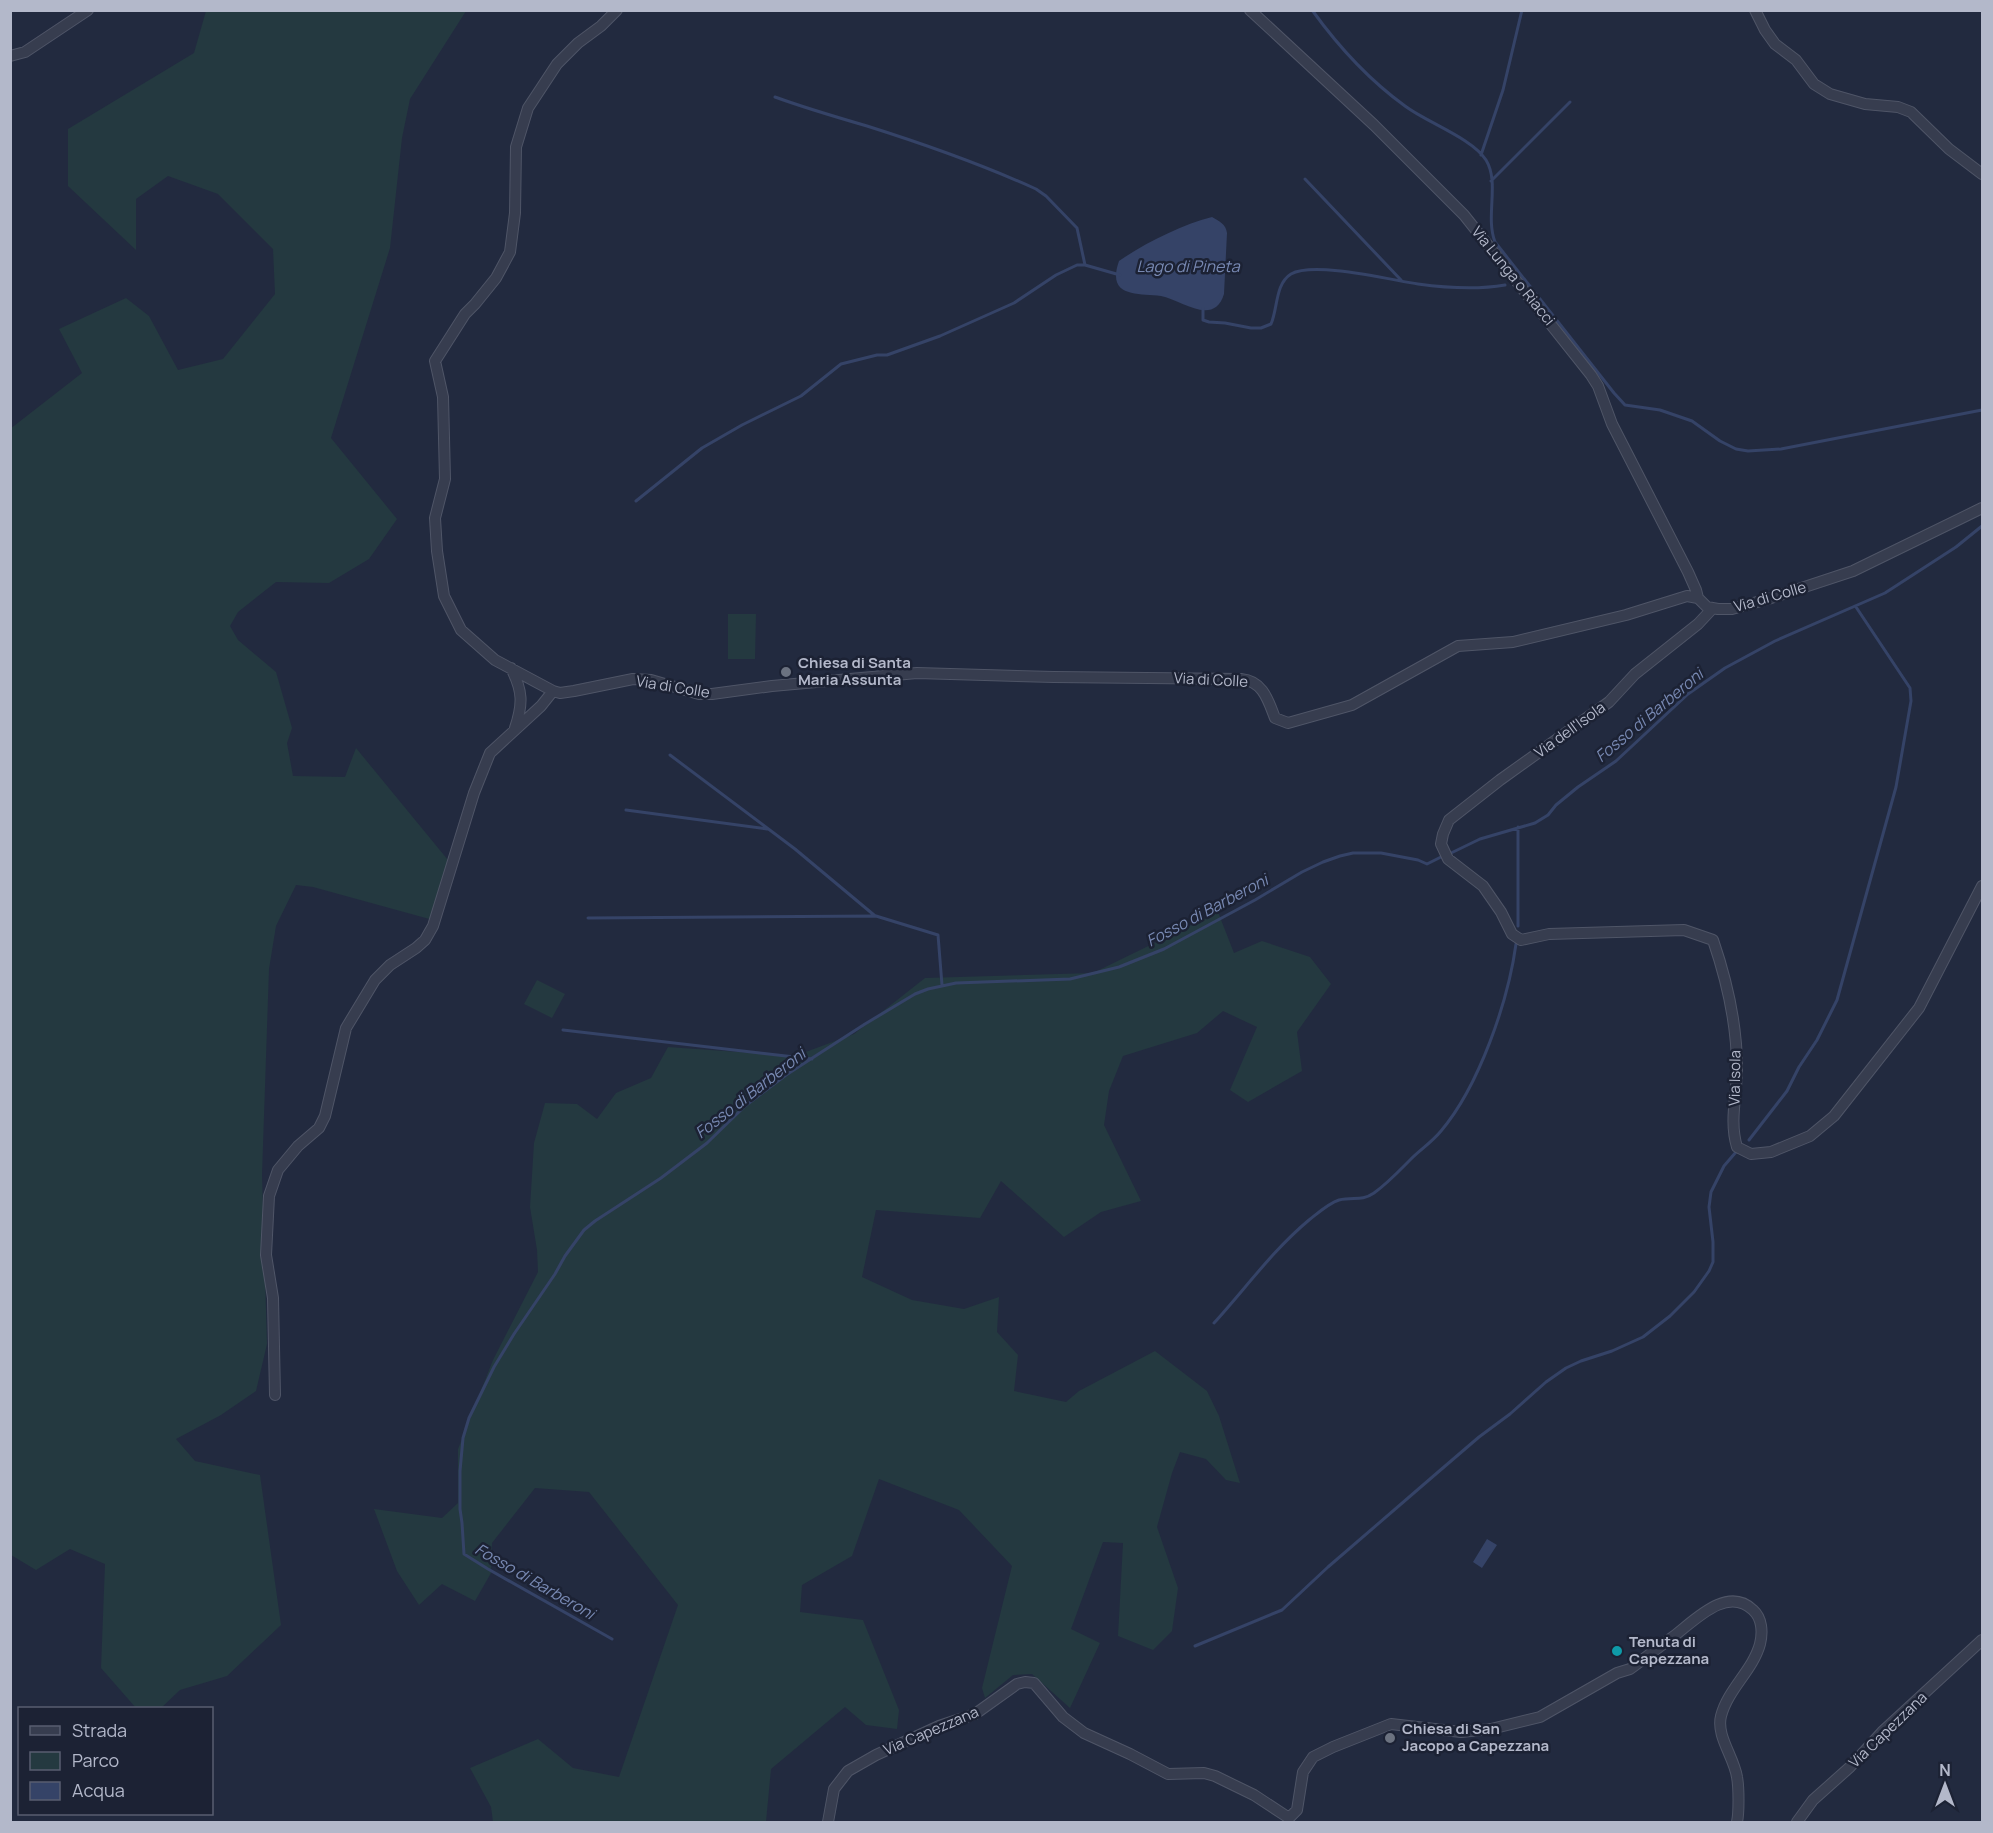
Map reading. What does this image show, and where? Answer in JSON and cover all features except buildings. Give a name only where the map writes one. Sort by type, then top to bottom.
[{"type":"street","points":[[10,56],[25,52],[88,10]]},
{"type":"street","points":[[275,1395],[273,1299],[266,1255],[269,1196],[278,1170],[298,1146],[319,1128],[326,1116],[346,1028],[375,980],[390,965],[425,940],[433,926],[474,793],[490,753],[541,706],[553,691],[495,660],[461,630],[444,596],[435,518],[445,479],[443,397],[435,361],[465,314],[476,304],[496,278],[510,252],[515,222],[516,147],[528,108],[557,64],[617,10]]},
{"type":"street","name":"Via Lunga o Riacci","points":[[1250,10],[1374,124],[1464,214],[1591,375],[1598,386],[1612,424],[1688,572],[1698,598]]},
{"type":"street","points":[[1755,10],[1775,44],[1796,60],[1814,84],[1830,94],[1864,104],[1911,112],[1949,149],[1983,174]]},
{"type":"street","name":"Via di Colle","points":[[553,691],[560,693],[574,691],[633,679],[659,682],[699,694],[712,694],[772,686],[917,673],[1241,679],[1252,681],[1260,687],[1275,718],[1288,723],[1352,705],[1458,646],[1513,642],[1626,615],[1687,596],[1698,598],[1702,604],[1712,609],[1732,609],[1846,573],[1983,508]]},
{"type":"street","name":"Via dell'Isola","points":[[1446,854],[1442,839],[1449,820],[1500,780],[1609,702],[1635,675],[1698,624],[1712,609]]},
{"type":"street","points":[[511,668],[519,683],[521,701],[514,730]]},
{"type":"street","name":"Via Isola","points":[[1446,854],[1483,886],[1501,912],[1512,934],[1521,940],[1549,934],[1684,930],[1713,940],[1734,1023],[1737,1069],[1733,1133],[1737,1147],[1751,1154],[1771,1152],[1810,1136],[1834,1116],[1919,1008],[1983,886]]},
{"type":"street","name":"Via Capezzana","points":[[828,1822],[834,1789],[848,1771],[876,1755],[939,1726],[975,1714],[1017,1684],[1025,1682],[1034,1683],[1063,1718],[1084,1733],[1168,1774],[1204,1773],[1215,1776],[1254,1795],[1289,1818],[1297,1810],[1303,1772],[1313,1757],[1333,1747],[1391,1724],[1461,1732],[1491,1729],[1540,1717],[1617,1673],[1630,1668],[1705,1611],[1722,1603],[1733,1602],[1752,1609],[1762,1625],[1760,1645],[1721,1717],[1721,1731],[1737,1777],[1737,1822]]},
{"type":"street","name":"Via Capezzana","points":[[1797,1822],[1813,1800],[1850,1767],[1882,1732],[1983,1640]]},
{"type":"green space","points":[[206,11],[466,11],[410,99],[402,138],[390,248],[331,438],[397,519],[369,559],[329,583],[276,582],[238,612],[230,626],[238,640],[276,672],[292,728],[287,743],[293,776],[345,777],[356,748],[448,860],[433,920],[313,887],[296,885],[276,926],[269,969],[262,1175],[267,1344],[256,1391],[221,1415],[176,1439],[195,1461],[260,1475],[281,1625],[227,1676],[180,1690],[162,1707],[135,1707],[101,1668],[105,1564],[70,1549],[36,1570],[11,1555],[10,429],[82,373],[59,329],[126,298],[149,316],[178,370],[223,359],[275,294],[273,249],[218,194],[168,176],[136,199],[136,250],[68,186],[68,129],[194,53]]},
{"type":"green space","points":[[728,614],[756,614],[755,659],[728,659]]},
{"type":"green space","points":[[1218,912],[1234,953],[1262,941],[1310,957],[1331,984],[1297,1032],[1302,1071],[1248,1102],[1230,1090],[1257,1027],[1223,1011],[1197,1033],[1123,1056],[1109,1091],[1104,1125],[1141,1201],[1101,1212],[1064,1237],[1001,1181],[980,1218],[876,1210],[862,1277],[912,1300],[964,1309],[999,1297],[997,1332],[1018,1355],[1014,1391],[1066,1402],[1079,1391],[1155,1351],[1207,1391],[1219,1416],[1240,1483],[1226,1480],[1206,1459],[1180,1452],[1157,1527],[1178,1588],[1172,1631],[1153,1650],[1118,1636],[1123,1543],[1103,1542],[1071,1629],[1100,1643],[1070,1708],[1032,1674],[1013,1675],[985,1698],[982,1688],[1012,1566],[959,1510],[879,1479],[852,1556],[802,1585],[800,1612],[863,1620],[899,1710],[897,1729],[866,1725],[845,1707],[771,1769],[766,1822],[493,1822],[491,1807],[470,1768],[538,1739],[573,1768],[619,1777],[678,1605],[589,1492],[535,1488],[492,1543],[491,1573],[475,1601],[442,1584],[419,1605],[397,1571],[374,1509],[442,1518],[458,1503],[458,1449],[493,1360],[538,1272],[530,1207],[534,1143],[545,1103],[577,1104],[597,1119],[616,1093],[651,1078],[668,1047],[795,1056],[854,1034],[925,978],[1093,973]]},
{"type":"green space","points":[[537,980],[565,994],[552,1018],[524,1004]]},
{"type":"water","name":"Lago di Pineta","points":[[1212,217],[1224,225],[1227,233],[1224,294],[1219,304],[1213,309],[1196,309],[1169,298],[1134,293],[1121,288],[1117,282],[1116,273],[1119,261],[1164,235]]},
{"type":"water","points":[[1487,1539],[1497,1545],[1482,1568],[1473,1562]]},
{"type":"waterway","points":[[1312,10],[1332,37],[1379,85],[1414,112],[1470,145],[1486,160],[1492,179],[1491,221],[1495,242],[1625,405],[1660,410],[1692,421],[1720,441],[1736,449],[1748,451],[1781,449],[1982,410]]},
{"type":"waterway","points":[[1481,155],[1503,90],[1522,10]]},
{"type":"waterway","points":[[775,97],[931,147],[1036,189],[1046,196],[1077,228],[1085,265]]},
{"type":"waterway","points":[[1491,181],[1570,102]]},
{"type":"waterway","points":[[1305,179],[1401,280]]},
{"type":"waterway","points":[[636,501],[702,448],[801,396],[841,364],[877,355],[887,355],[940,336],[1014,303],[1056,275],[1077,265],[1085,265],[1120,275]]},
{"type":"waterway","points":[[1203,308],[1203,320],[1261,328],[1271,324],[1279,290],[1286,278],[1302,271],[1334,270],[1451,287],[1483,288],[1505,285]]},
{"type":"waterway","name":"Fosso di Barberoni","points":[[1449,854],[1480,839],[1535,823],[1548,815],[1556,805],[1578,787],[1616,761],[1688,694],[1725,668],[1775,641],[1885,593],[1956,547],[1982,526]]},
{"type":"waterway","points":[[1749,1140],[1787,1091],[1837,1000],[1896,787],[1911,701],[1910,688],[1856,607]]},
{"type":"waterway","points":[[670,755],[795,849],[874,915]]},
{"type":"waterway","points":[[626,810],[767,829]]},
{"type":"waterway","points":[[1518,827],[1518,926]]},
{"type":"waterway","name":"Fosso di Barberoni","points":[[612,1639],[464,1554],[460,1509],[463,1438],[469,1418],[494,1367],[514,1334],[584,1230],[661,1178],[707,1143],[745,1106],[786,1075],[915,994],[956,983],[1070,979],[1119,967],[1164,949],[1302,872],[1340,856],[1353,853],[1381,853],[1427,864],[1443,856]]},
{"type":"waterway","points":[[588,918],[876,916],[938,935],[942,985]]},
{"type":"waterway","points":[[1214,1323],[1271,1257],[1309,1220],[1335,1201],[1361,1198],[1374,1193],[1441,1131],[1468,1091],[1490,1042],[1506,991],[1516,944]]},
{"type":"waterway","points":[[563,1030],[812,1059]]},
{"type":"waterway","points":[[1195,1646],[1282,1610],[1328,1567],[1546,1382],[1581,1361],[1612,1351],[1643,1337],[1670,1316],[1694,1292],[1713,1262],[1709,1207],[1711,1192],[1724,1166],[1736,1152]]},
{"type":"place","name":"Chiesa di Santa Maria Assunta","points":[[786,672]]},
{"type":"place","name":"Tenuta di Capezzana","points":[[1617,1651]]},
{"type":"place","name":"Chiesa di San Jacopo a Capezzana","points":[[1390,1738]]}]
